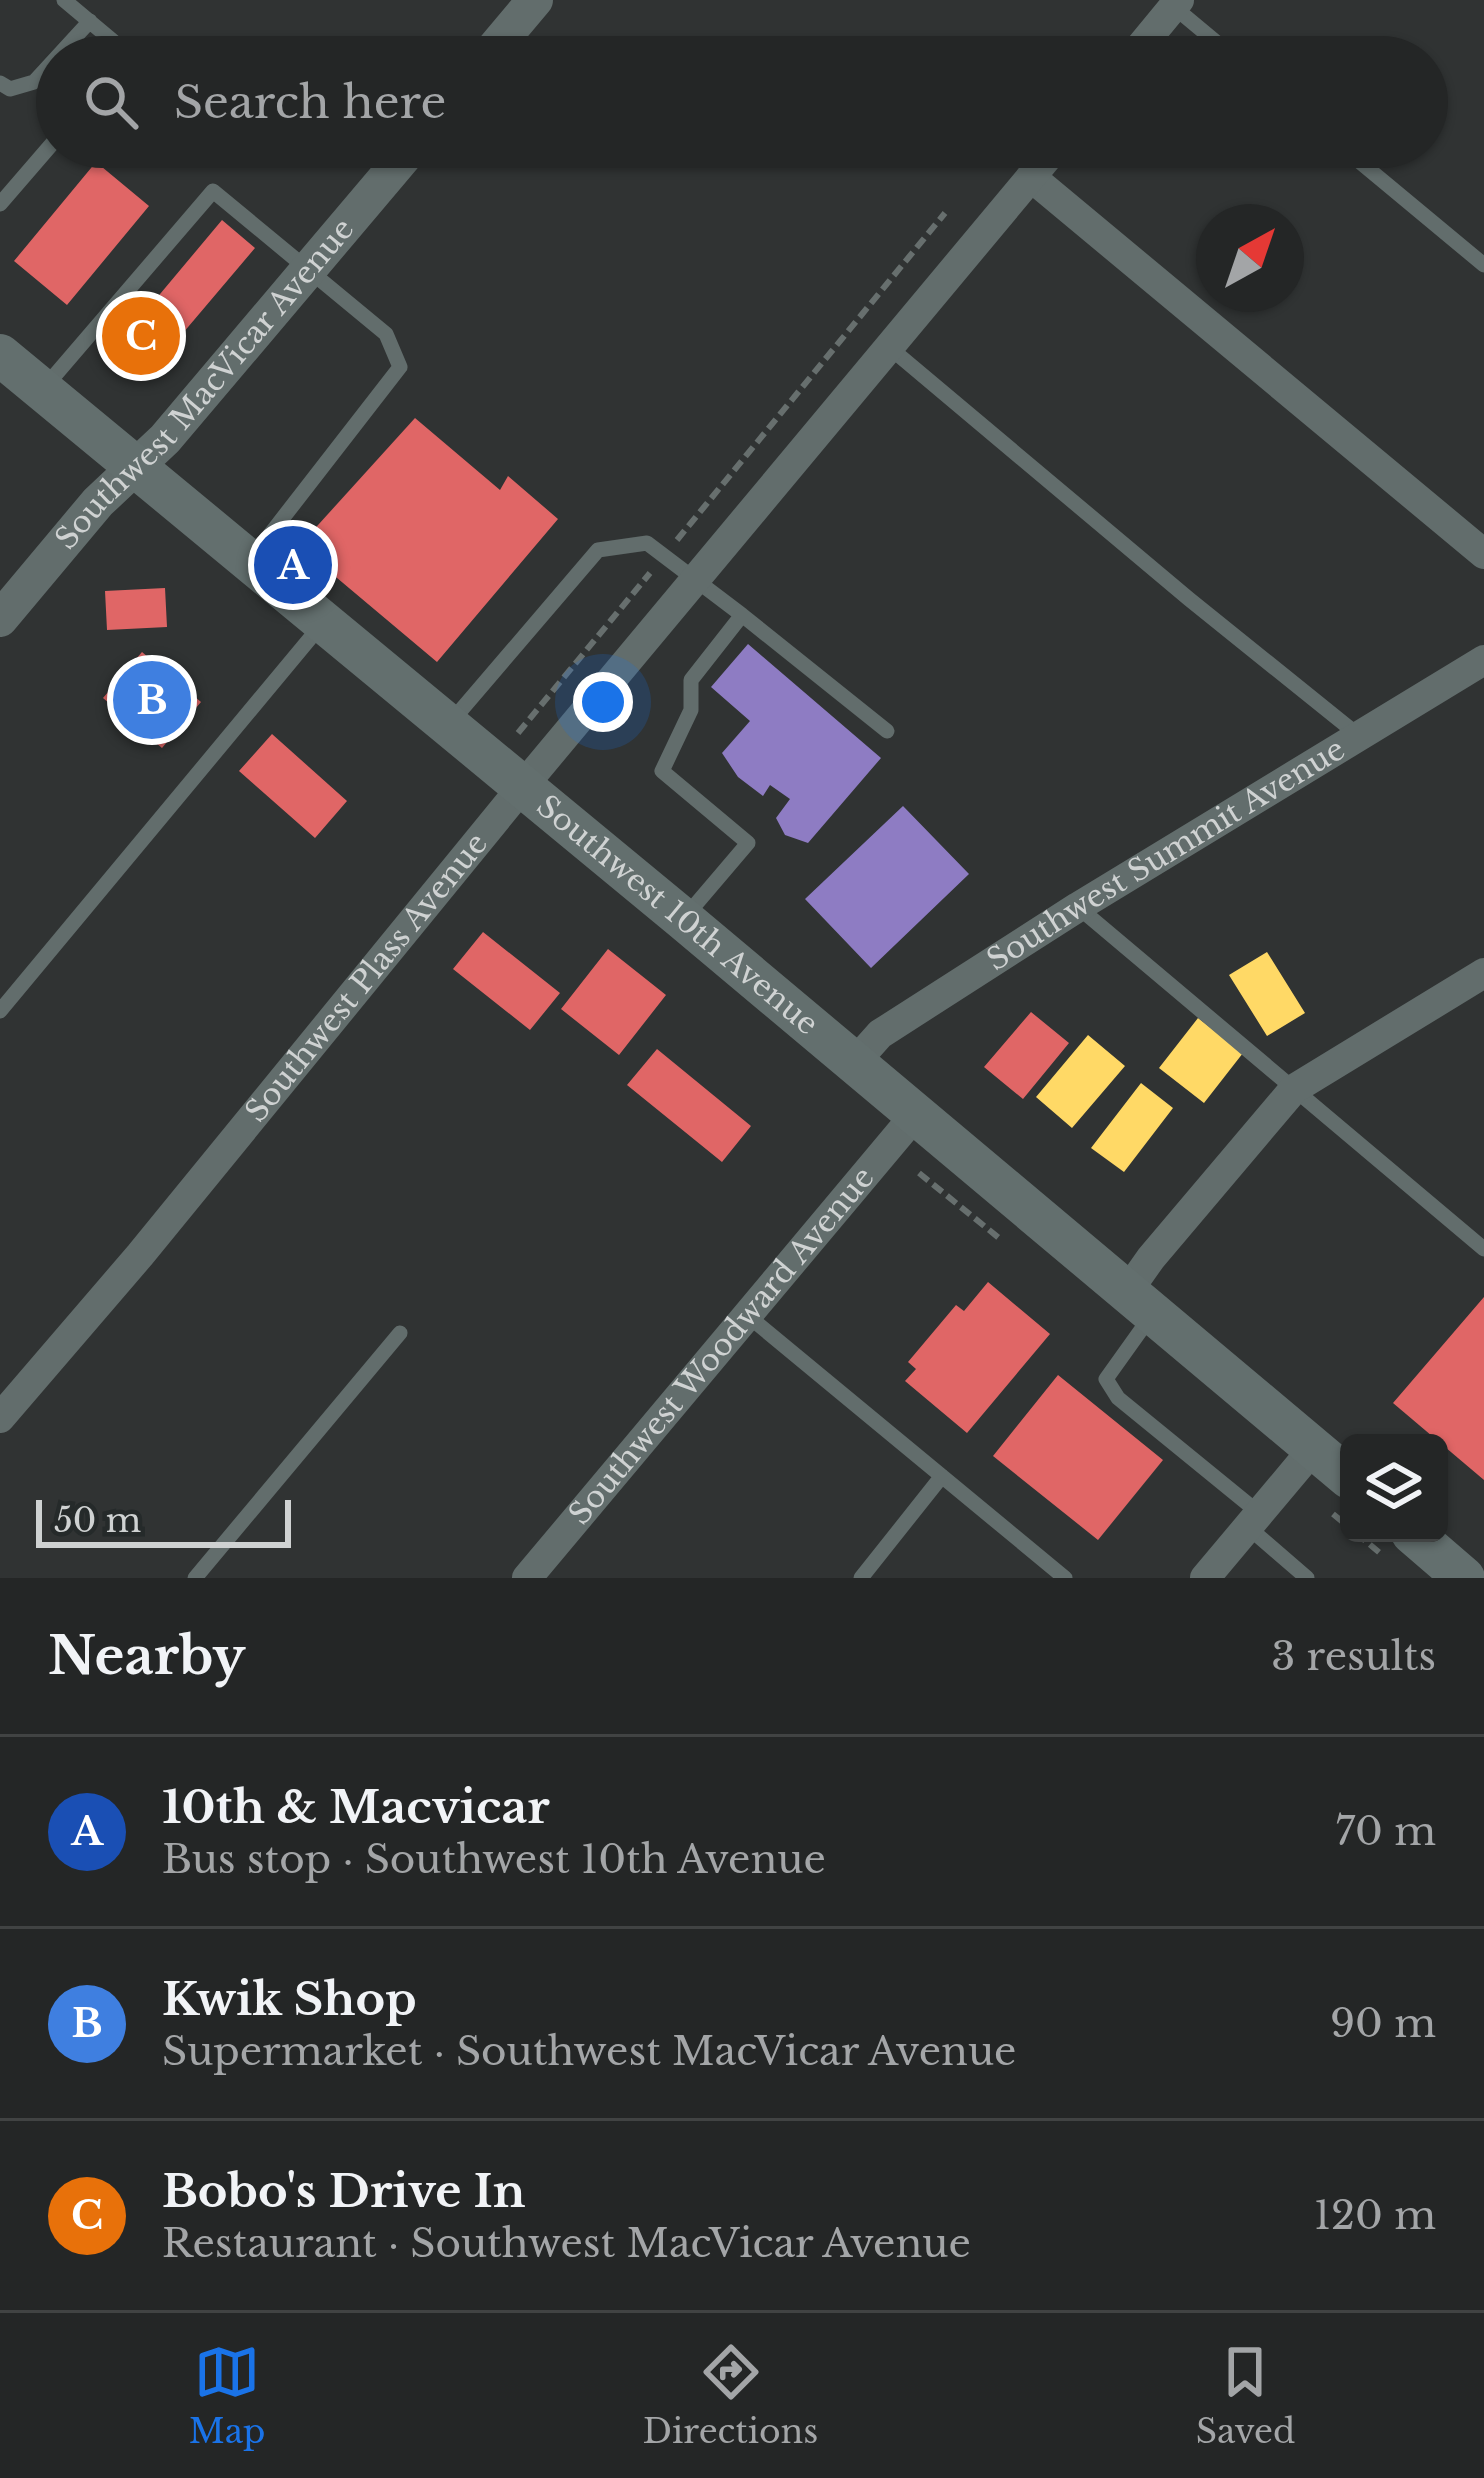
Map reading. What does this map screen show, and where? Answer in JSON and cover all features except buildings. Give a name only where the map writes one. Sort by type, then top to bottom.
[{"type":"main road","name":"Southwest 10th Avenue","points":[[0,355],[1340,1470]]},
{"type":"main road","points":[[1422,1542],[1464,1578]]},
{"type":"street","points":[[506,36],[536,0]]},
{"type":"street","points":[[1149,36],[1176,3]]},
{"type":"street","name":"Southwest MacVicar Avenue","points":[[0,620],[98,502],[165,439],[394,168]]},
{"type":"street","name":"Southwest Plass Avenue","points":[[0,1418],[140,1256],[523,786],[1038,168]]},
{"type":"street","points":[[1030,177],[1484,554]]},
{"type":"street","name":"Southwest Summit Avenue","points":[[855,1062],[880,1034],[1078,907],[1484,660]]},
{"type":"street","points":[[1139,1303],[1151,1258],[1294,1089],[1484,973]]},
{"type":"street","name":"Southwest Woodward Avenue","points":[[527,1578],[916,1114]]},
{"type":"street","points":[[1205,1578],[1314,1448]]},
{"type":"lane","points":[[64,0],[108,36]]},
{"type":"lane","points":[[1176,3],[1211,36]]},
{"type":"lane","points":[[76,36],[90,21]]},
{"type":"lane","points":[[0,83],[10,89],[36,80]]},
{"type":"lane","points":[[0,204],[36,162]]},
{"type":"lane","points":[[1367,168],[1484,265]]},
{"type":"lane","points":[[42,390],[213,191],[386,334],[400,368],[250,561]]},
{"type":"lane","points":[[890,347],[1359,736]]},
{"type":"lane","points":[[448,725],[598,550],[647,543],[886,731]]},
{"type":"lane","points":[[683,919],[748,843],[662,771],[691,710],[691,680],[742,615]]},
{"type":"lane","points":[[0,1011],[324,622]]},
{"type":"lane","points":[[1078,907],[1484,1249]]},
{"type":"lane","points":[[1139,1303],[1106,1379],[1118,1398],[1254,1520],[1307,1578]]},
{"type":"lane","points":[[747,1315],[1065,1578]]},
{"type":"lane","points":[[195,1578],[400,1334]]},
{"type":"lane","points":[[861,1578],[942,1477]]},
{"type":"path","points":[[518,734],[945,213]]},
{"type":"place","name":"Bobo's Drive In","points":[[141,336]]},
{"type":"place","name":"10th & Macvicar","points":[[293,565]]},
{"type":"place","name":"Kwik Shop","points":[[152,700]]}]
